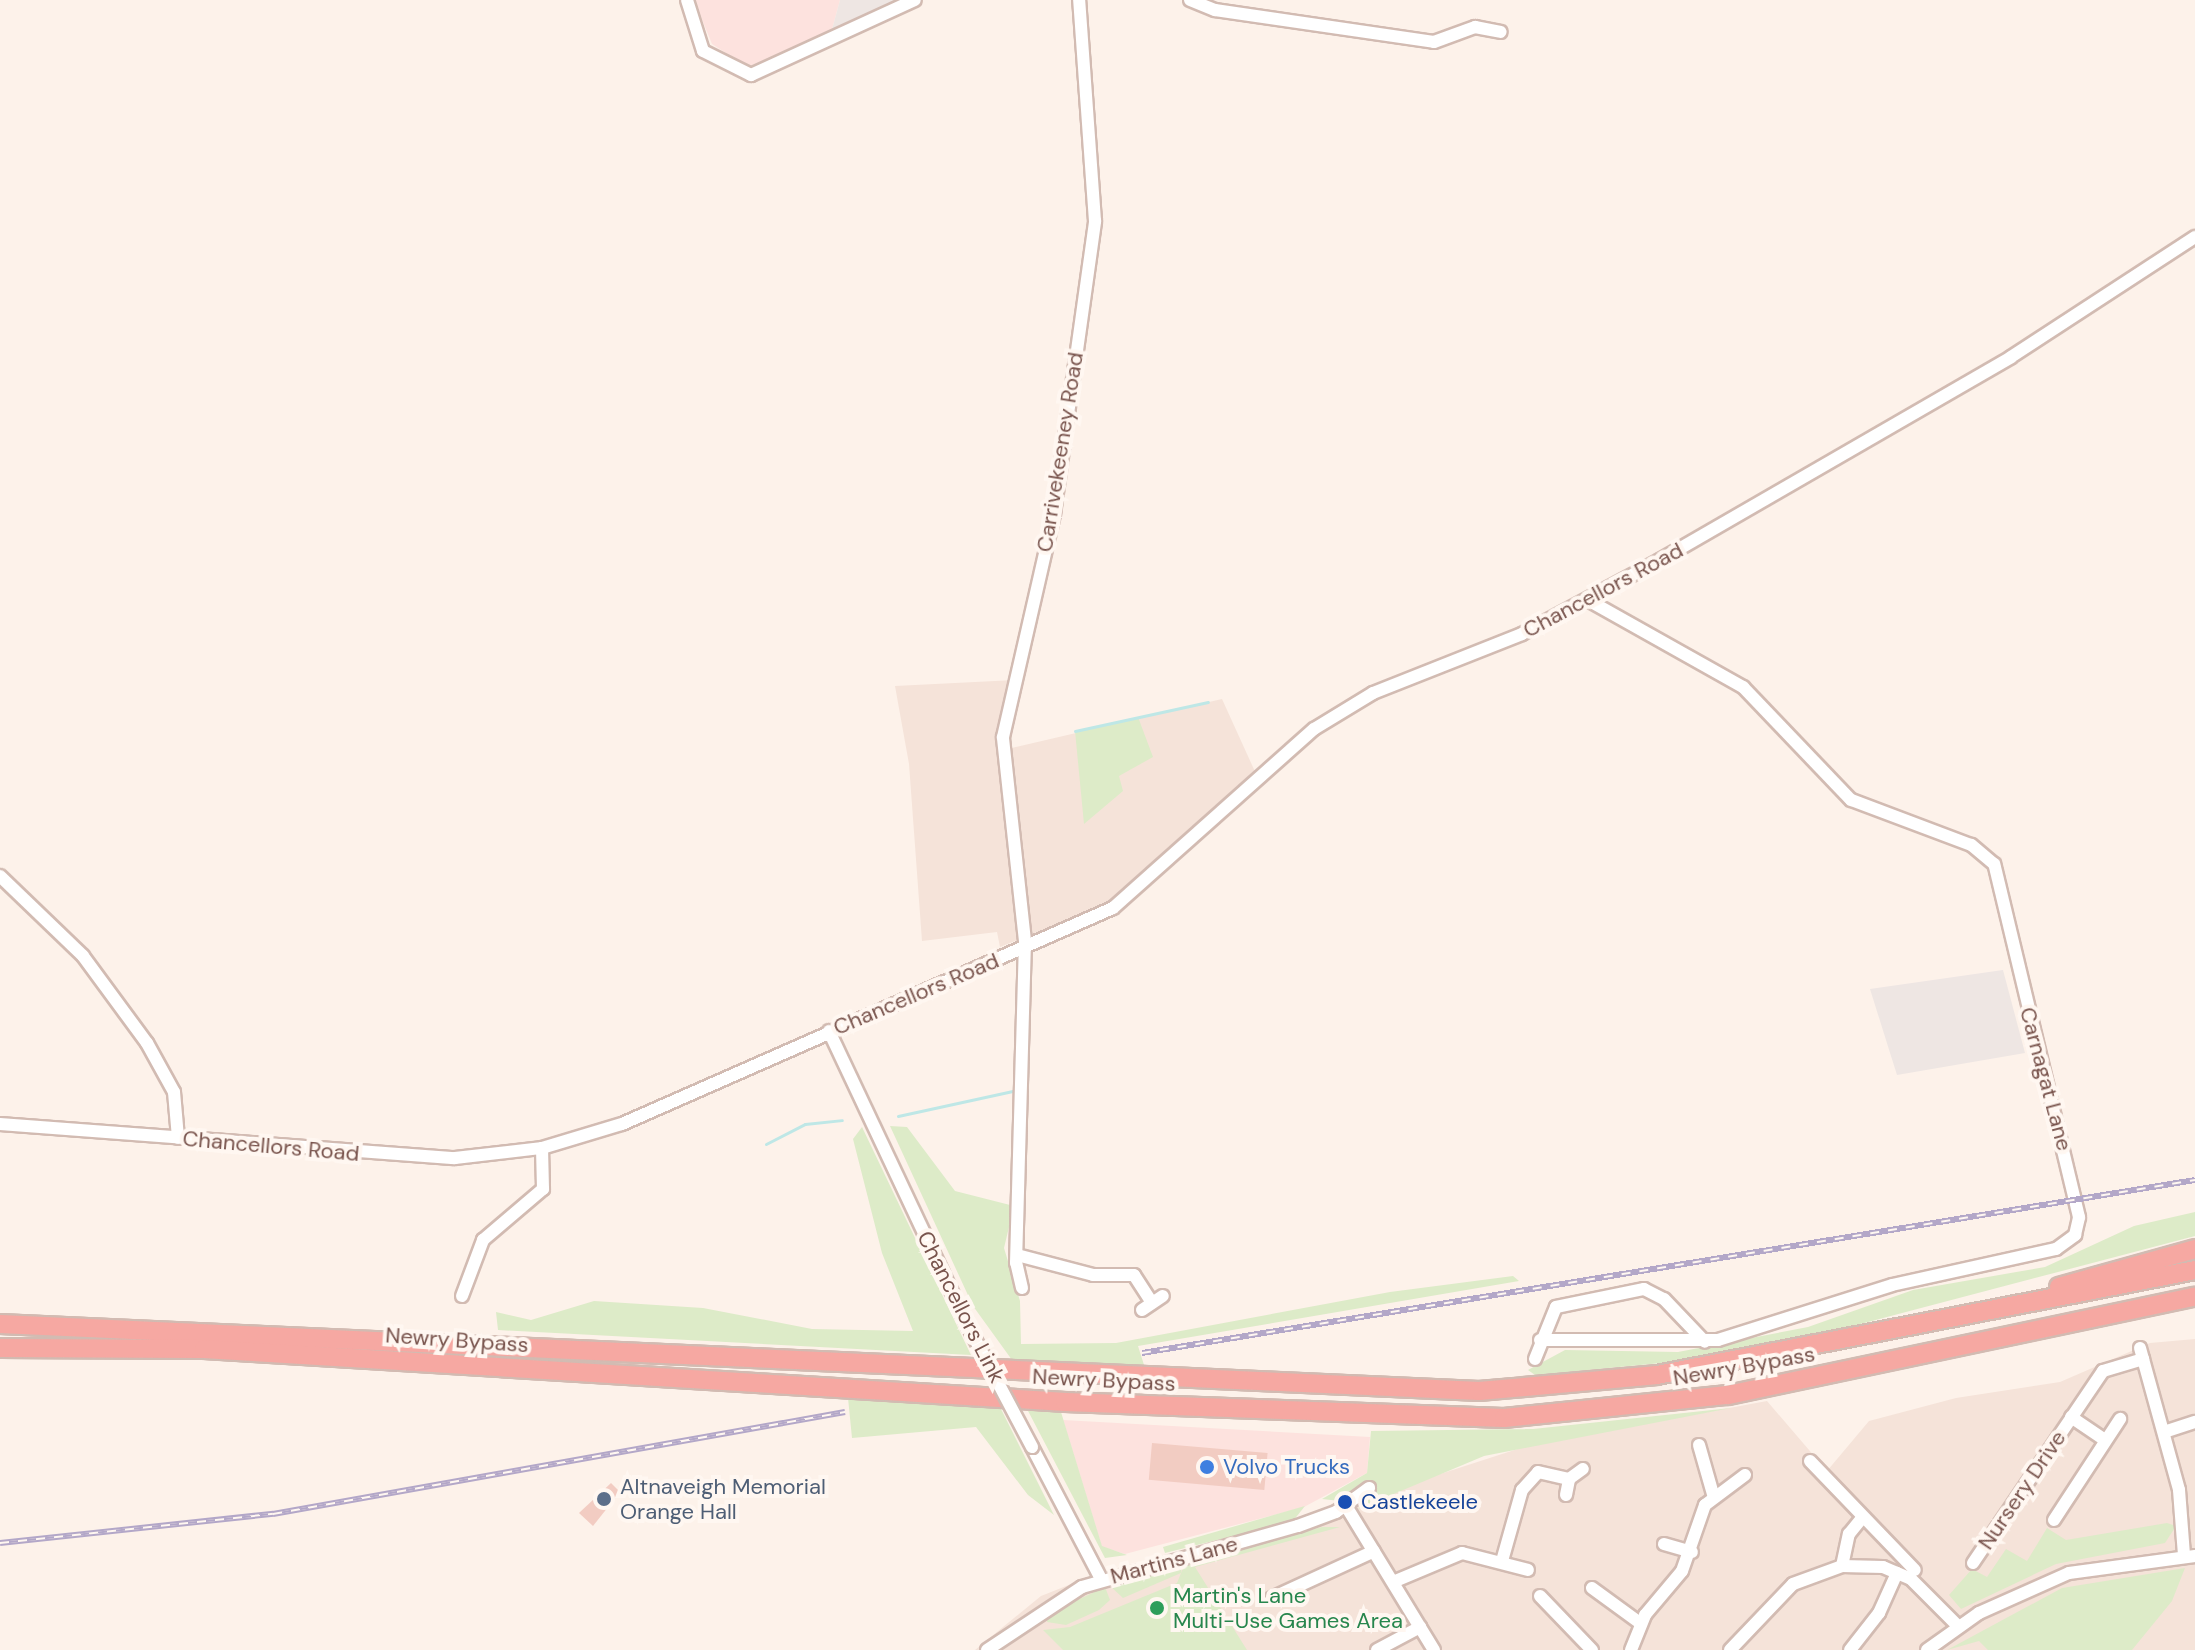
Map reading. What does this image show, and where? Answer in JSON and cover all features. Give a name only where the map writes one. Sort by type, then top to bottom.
[{"type":"highway","points":[[2004,1309],[2195,1249]]},
{"type":"highway","name":"Newry Bypass","points":[[0,1324],[1479,1391],[1657,1375],[2195,1270]]},
{"type":"highway","name":"Newry Bypass","points":[[0,1348],[204,1349],[1065,1402],[1491,1419],[1728,1395],[2195,1297]]},
{"type":"highway","points":[[2071,1321],[2195,1309]]},
{"type":"street","points":[[687,0],[703,51],[751,75],[915,0]]},
{"type":"street","points":[[1190,0],[1434,42],[1475,27],[1501,32]]},
{"type":"street","name":"Carrivekeeney Road","points":[[1024,948],[1003,737],[1054,514],[1095,221],[1081,1]]},
{"type":"street","name":"Chancellors Road","points":[[0,1124],[417,1158],[542,1148],[622,1124],[1024,948],[1130,896],[1284,752],[1373,693],[1588,600],[2011,357],[2195,237]]},
{"type":"street","name":"Carnagat Lane","points":[[1540,1340],[1705,1342],[1892,1285],[2036,1256],[2068,1242],[2079,1217],[1994,864],[1971,845],[1851,800],[1743,687],[1588,600]]},
{"type":"street","points":[[0,876],[83,956],[147,1043],[174,1092],[178,1138]]},
{"type":"street","name":"Chancellors Road","points":[[1022,1288],[1017,1255],[1024,948]]},
{"type":"street","name":"Chancellors Link","points":[[829,1031],[968,1326],[1101,1579]]},
{"type":"street","points":[[462,1296],[483,1240],[543,1189],[542,1148]]},
{"type":"street","points":[[1017,1255],[1093,1275],[1134,1275],[1152,1303]]},
{"type":"street","points":[[1535,1359],[1540,1340],[1556,1307],[1644,1289],[1664,1299],[1705,1342]]},
{"type":"street","name":"Nursery Drive","points":[[1973,1563],[2103,1371],[2142,1354],[2164,1432]]},
{"type":"street","name":"Nursery Drive","points":[[2071,1417],[2105,1440]]},
{"type":"street","name":"Nursery Drive","points":[[2054,1520],[2120,1419]]},
{"type":"street","points":[[1927,1650],[1958,1626],[2069,1573],[2190,1556],[2164,1432],[2195,1422]]},
{"type":"street","points":[[1623,1650],[1631,1650],[1640,1623],[1692,1552],[1713,1494],[1699,1445]]},
{"type":"street","points":[[1810,1461],[1915,1570]]},
{"type":"street","points":[[1566,1495],[1569,1479],[1583,1469]]},
{"type":"street","points":[[1502,1561],[1522,1490],[1538,1472],[1569,1479]]},
{"type":"street","points":[[1713,1494],[1741,1477],[1745,1493]]},
{"type":"street","name":"Martins Lane","points":[[987,1650],[1031,1614],[1101,1579],[1268,1535],[1346,1506],[1369,1488]]},
{"type":"street","points":[[1346,1506],[1434,1650]]},
{"type":"street","points":[[1842,1566],[1849,1534],[1862,1518]]},
{"type":"street","points":[[1664,1544],[1692,1552]]},
{"type":"street","points":[[1272,1598],[1374,1551]]},
{"type":"street","points":[[1393,1582],[1449,1555],[1502,1561],[1528,1570]]},
{"type":"street","points":[[1730,1650],[1793,1584],[1842,1566],[1897,1573],[1931,1593],[1958,1626]]},
{"type":"street","points":[[1850,1650],[1879,1613],[1897,1573]]},
{"type":"street","points":[[1592,1588],[1640,1623]]},
{"type":"street","points":[[1540,1596],[1592,1650]]},
{"type":"street","points":[[1377,1650],[1420,1627]]},
{"type":"shaded area","points":[[694,0],[840,0],[831,33],[776,61],[746,66],[712,44]]},
{"type":"shaded area","points":[[840,0],[901,0],[831,33]]},
{"type":"shaded area","points":[[1015,680],[1003,750],[1222,699],[1257,776],[1110,903],[1000,947],[997,932],[922,941],[909,764],[895,686]]},
{"type":"shaded area","points":[[2003,970],[2025,1053],[1897,1075],[1870,989]]},
{"type":"shaded area","points":[[2195,1339],[2195,1650],[975,1650],[1041,1596],[1099,1573],[1295,1521],[1530,1445],[1767,1401],[1827,1471],[1869,1421],[1956,1398],[2060,1382],[2150,1343]]},
{"type":"shaded area","points":[[1063,1420],[1370,1437],[1367,1473],[1304,1507],[1125,1554],[1102,1547]]},
{"type":"green space","points":[[1138,717],[1153,757],[1119,776],[1123,791],[1084,824],[1075,731]]},
{"type":"green space","points":[[890,1126],[907,1127],[955,1191],[1014,1206],[1004,1248],[1020,1301],[1021,1344],[1116,1343],[1390,1292],[1513,1276],[1519,1281],[1138,1346],[1145,1368],[1012,1360],[973,1306]]},
{"type":"green space","points":[[862,1127],[971,1355],[498,1330],[496,1312],[531,1320],[594,1301],[703,1308],[812,1329],[913,1331],[882,1253],[853,1139]]},
{"type":"green space","points":[[2195,1212],[2195,1236],[1849,1327],[1672,1362],[1535,1375],[1528,1370],[1565,1350],[1678,1352],[1808,1327],[1913,1290],[2045,1267],[2134,1226]]},
{"type":"green space","points":[[848,1398],[998,1403],[1054,1515],[1028,1495],[976,1427],[852,1438]]},
{"type":"green space","points":[[1731,1408],[1484,1456],[1358,1509],[1373,1489],[1370,1481],[1340,1501],[1322,1499],[1367,1473],[1371,1431],[1533,1429]]},
{"type":"green space","points":[[1027,1409],[1061,1412],[1102,1546],[1127,1555],[1105,1558]]},
{"type":"green space","points":[[1305,1506],[1293,1521],[1165,1553],[1163,1547]]},
{"type":"green space","points":[[2167,1523],[2176,1526],[2165,1543],[2056,1564],[1961,1609],[1949,1595],[1972,1569],[1987,1577],[2006,1549],[2027,1561],[2047,1528],[2066,1540]]},
{"type":"green space","points":[[1322,1527],[1340,1527],[1195,1567],[1247,1650],[1063,1650],[1043,1630],[1070,1627],[1177,1583],[1185,1563]]},
{"type":"green space","points":[[1182,1564],[1181,1573],[1123,1598],[1109,1585]]},
{"type":"green space","points":[[2185,1568],[2172,1601],[2132,1650],[1988,1650],[1979,1641],[1947,1650],[2062,1588]]},
{"type":"green space","points":[[1105,1587],[1110,1600],[1099,1610],[1066,1625],[1047,1622],[1048,1614]]},
{"type":"building","name":"Volvo Trucks","points":[[1152,1443],[1268,1453],[1264,1490],[1149,1480]]},
{"type":"building","name":"Altnaveigh Memorial Orange Hall","points":[[611,1483],[620,1492],[593,1526],[579,1513]]},
{"type":"waterway","points":[[1075,731],[1208,702]]},
{"type":"waterway","points":[[898,1116],[1017,1090]]},
{"type":"waterway","points":[[766,1144],[805,1124],[842,1120]]},
{"type":"railway","points":[[1142,1353],[2195,1180]]},
{"type":"railway","points":[[0,1543],[273,1514],[845,1412]]},
{"type":"place","name":"Volvo Trucks","points":[[1207,1467]]},
{"type":"place","name":"Altnaveigh Memorial Orange Hall","points":[[604,1499]]},
{"type":"place","name":"Castlekeele","points":[[1345,1502]]},
{"type":"place","name":"Martin's Lane Multi-Use Games Area","points":[[1157,1608]]}]
